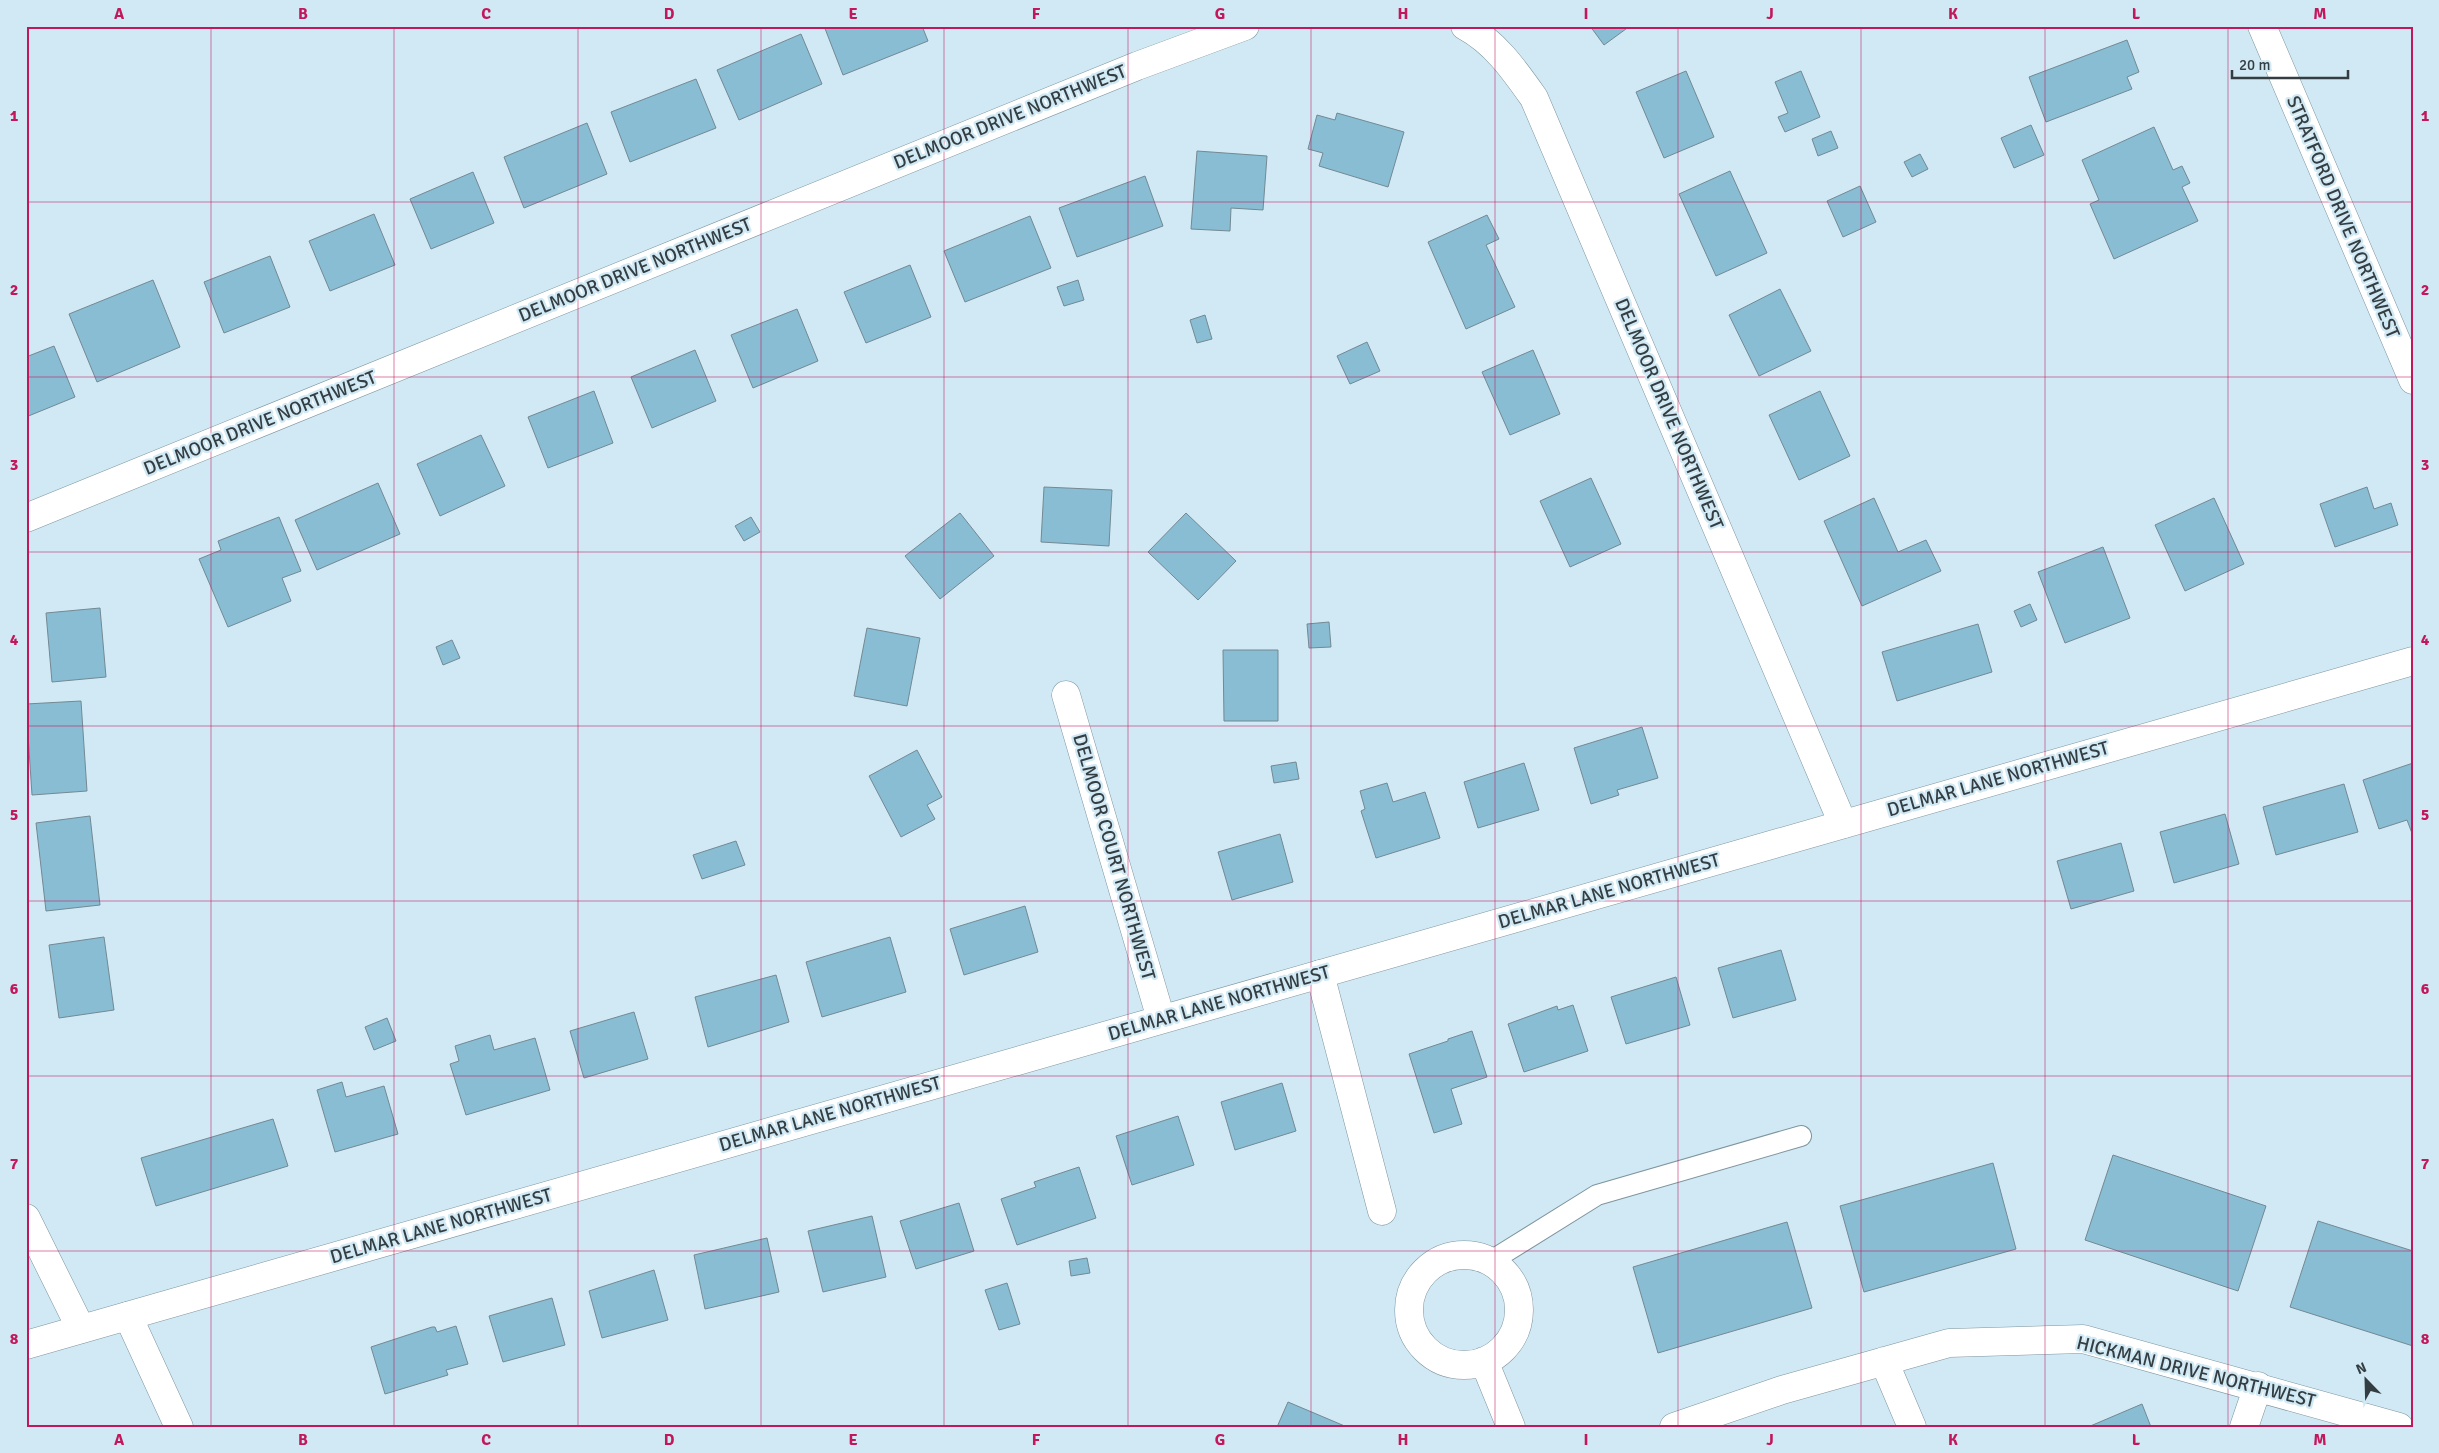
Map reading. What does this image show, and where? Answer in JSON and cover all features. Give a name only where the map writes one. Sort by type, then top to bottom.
[{"type":"street","name":"DELMOOR DRIVE NORTHWEST","points":[[26,518],[1137,66],[1245,26]]},
{"type":"street","name":"DELMOOR DRIVE NORTHWEST","points":[[1464,26],[1473,31],[1506,60],[1534,98],[1843,824]]},
{"type":"street","name":"STRATFORD DRIVE NORTHWEST","points":[[2262,26],[2413,380]]},
{"type":"street","name":"DELMAR LANE NORTHWEST","points":[[26,1345],[2413,661]]},
{"type":"street","name":"DELMOOR COURT NORTHWEST","points":[[1066,695],[1161,1019]]},
{"type":"street","points":[[1320,974],[1382,1212]]},
{"type":"street","points":[[26,1218],[80,1330]]},
{"type":"street","points":[[1473,1255],[1491,1261],[1506,1273],[1515,1288],[1519,1305],[1518,1322],[1511,1339],[1500,1352],[1484,1361],[1467,1365],[1450,1363],[1434,1356],[1420,1344],[1412,1329],[1408,1310],[1412,1292],[1421,1275],[1436,1262],[1453,1256],[1473,1255]]},
{"type":"street","points":[[128,1316],[179,1427]]},
{"type":"street","name":"HICKMAN DRIVE NORTHWEST","points":[[1674,1427],[1782,1390],[1949,1343],[2084,1339],[2258,1386],[2399,1427]]},
{"type":"street","points":[[1484,1361],[1511,1427]]},
{"type":"street","points":[[1884,1361],[1912,1427]]},
{"type":"street","points":[[2244,1427],[2258,1386]]},
{"type":"lane","points":[[1491,1261],[1597,1196],[1801,1136]]},
{"type":"building","points":[[824,26],[922,26],[928,41],[843,75]]},
{"type":"building","points":[[1590,26],[1630,26],[1604,45]]},
{"type":"building","points":[[801,34],[822,84],[739,120],[717,70]]},
{"type":"building","points":[[2127,40],[2139,72],[2127,77],[2132,89],[2046,122],[2029,77]]},
{"type":"building","points":[[1686,71],[1714,137],[1664,158],[1636,92]]},
{"type":"building","points":[[1801,71],[1820,117],[1785,132],[1778,117],[1788,113],[1775,82]]},
{"type":"building","points":[[696,79],[716,128],[630,162],[611,112]]},
{"type":"building","points":[[1337,113],[1404,132],[1388,187],[1319,166],[1323,153],[1308,149],[1317,115],[1335,120]]},
{"type":"building","points":[[587,123],[607,174],[524,208],[504,157]]},
{"type":"building","points":[[2031,125],[2044,155],[2014,168],[2001,138]]},
{"type":"building","points":[[2154,127],[2173,170],[2182,166],[2190,183],[2182,187],[2198,221],[2114,259],[2090,204],[2099,200],[2082,160]]},
{"type":"building","points":[[1831,131],[1838,148],[1818,156],[1812,139]]},
{"type":"building","points":[[1197,151],[1267,156],[1263,210],[1231,208],[1230,231],[1191,229]]},
{"type":"building","points":[[1920,154],[1928,169],[1912,177],[1904,162]]},
{"type":"building","points":[[1730,171],[1767,253],[1716,276],[1679,194]]},
{"type":"building","points":[[473,172],[494,223],[431,249],[410,199]]},
{"type":"building","points":[[1145,176],[1163,226],[1077,257],[1059,208]]},
{"type":"building","points":[[1860,186],[1876,222],[1843,237],[1827,201]]},
{"type":"building","points":[[374,214],[395,265],[330,291],[309,241]]},
{"type":"building","points":[[1487,215],[1499,239],[1486,245],[1515,307],[1466,329],[1428,242]]},
{"type":"building","points":[[1030,216],[1051,268],[965,302],[944,251]]},
{"type":"building","points":[[270,256],[290,307],[224,333],[204,282]]},
{"type":"building","points":[[910,265],[931,317],[866,343],[844,292]]},
{"type":"building","points":[[153,280],[180,347],[97,382],[69,314]]},
{"type":"building","points":[[1078,280],[1084,300],[1064,306],[1057,287]]},
{"type":"building","points":[[1780,289],[1811,351],[1759,376],[1729,315]]},
{"type":"building","points":[[797,309],[818,361],[753,388],[731,335]]},
{"type":"building","points":[[1205,315],[1212,339],[1197,343],[1190,320]]},
{"type":"building","points":[[1367,342],[1380,371],[1350,384],[1337,356]]},
{"type":"building","points":[[54,346],[75,397],[26,417],[26,357]]},
{"type":"building","points":[[695,350],[716,401],[652,428],[631,377]]},
{"type":"building","points":[[1533,350],[1560,414],[1510,435],[1482,372]]},
{"type":"building","points":[[594,391],[613,443],[548,468],[528,417]]},
{"type":"building","points":[[1820,391],[1850,456],[1799,480],[1769,415]]},
{"type":"building","points":[[481,435],[505,486],[440,516],[417,464]]},
{"type":"building","points":[[1591,478],[1621,544],[1570,567],[1540,501]]},
{"type":"building","points":[[378,483],[400,534],[317,570],[295,520]]},
{"type":"building","points":[[1044,487],[1112,490],[1109,546],[1041,542]]},
{"type":"building","points":[[2367,487],[2374,509],[2391,503],[2398,525],[2335,547],[2320,504]]},
{"type":"building","points":[[1874,498],[1898,552],[1926,540],[1941,571],[1862,606],[1824,521]]},
{"type":"building","points":[[2214,498],[2244,564],[2185,591],[2155,525]]},
{"type":"building","points":[[960,513],[994,556],[940,599],[905,556]]},
{"type":"building","points":[[1186,513],[1236,561],[1198,600],[1148,552]]},
{"type":"building","points":[[279,517],[301,571],[282,578],[291,601],[228,627],[199,559],[221,550],[218,541]]},
{"type":"building","points":[[751,517],[760,532],[744,541],[735,526]]},
{"type":"building","points":[[2103,547],[2130,618],[2065,643],[2038,572]]},
{"type":"building","points":[[2030,604],[2037,620],[2021,627],[2014,611]]},
{"type":"building","points":[[100,608],[106,677],[52,682],[46,613]]},
{"type":"building","points":[[1329,622],[1331,647],[1309,648],[1307,624]]},
{"type":"building","points":[[1978,624],[1992,672],[1897,701],[1882,652]]},
{"type":"building","points":[[867,628],[920,638],[907,706],[854,696]]},
{"type":"building","points":[[452,640],[460,658],[443,665],[436,647]]},
{"type":"building","points":[[1223,650],[1278,650],[1278,721],[1224,721]]},
{"type":"building","points":[[81,701],[87,791],[32,795],[26,704]]},
{"type":"building","points":[[1642,727],[1658,778],[1617,790],[1619,795],[1591,804],[1574,748]]},
{"type":"building","points":[[917,750],[942,797],[927,805],[935,819],[901,837],[869,776]]},
{"type":"building","points":[[1296,762],[1299,779],[1274,783],[1271,766]]},
{"type":"building","points":[[1524,763],[1539,810],[1478,828],[1464,782]]},
{"type":"building","points":[[2413,763],[2413,836],[2407,820],[2379,829],[2363,780]]},
{"type":"building","points":[[1387,783],[1393,802],[1425,792],[1440,838],[1376,858],[1361,811],[1365,809],[1360,791]]},
{"type":"building","points":[[2344,784],[2358,832],[2276,855],[2263,807]]},
{"type":"building","points":[[2225,814],[2239,864],[2174,883],[2160,832]]},
{"type":"building","points":[[90,816],[100,905],[46,911],[36,823]]},
{"type":"building","points":[[1280,834],[1293,882],[1232,900],[1218,852]]},
{"type":"building","points":[[736,841],[745,865],[702,879],[693,855]]},
{"type":"building","points":[[2121,843],[2134,891],[2071,909],[2057,861]]},
{"type":"building","points":[[1025,906],[1038,952],[964,975],[950,929]]},
{"type":"building","points":[[104,937],[114,1010],[59,1018],[49,945]]},
{"type":"building","points":[[890,937],[906,992],[822,1017],[806,962]]},
{"type":"building","points":[[1781,950],[1796,1000],[1733,1018],[1718,968]]},
{"type":"building","points":[[776,975],[789,1022],[708,1047],[695,997]]},
{"type":"building","points":[[1676,977],[1690,1025],[1626,1044],[1611,997]]},
{"type":"building","points":[[1573,1005],[1588,1051],[1524,1072],[1508,1024],[1557,1006],[1558,1010]]},
{"type":"building","points":[[634,1012],[648,1059],[584,1078],[570,1031]]},
{"type":"building","points":[[387,1018],[396,1041],[374,1050],[365,1027]]},
{"type":"building","points":[[1472,1031],[1487,1077],[1451,1089],[1462,1124],[1434,1133],[1409,1054]]},
{"type":"building","points":[[490,1035],[494,1050],[535,1038],[550,1090],[466,1115],[450,1064],[459,1061],[455,1046]]},
{"type":"building","points":[[342,1082],[346,1097],[384,1086],[398,1134],[335,1152],[317,1090]]},
{"type":"building","points":[[1282,1083],[1296,1131],[1235,1150],[1221,1102]]},
{"type":"building","points":[[1178,1116],[1194,1165],[1132,1185],[1116,1136]]},
{"type":"building","points":[[273,1119],[288,1166],[156,1206],[141,1158]]},
{"type":"building","points":[[2113,1155],[2266,1206],[2238,1291],[2085,1240]]},
{"type":"building","points":[[1993,1163],[2016,1249],[1864,1292],[1840,1206]]},
{"type":"building","points":[[1079,1167],[1096,1218],[1017,1245],[1001,1199],[1036,1187],[1034,1182]]},
{"type":"building","points":[[959,1203],[974,1251],[916,1269],[900,1221]]},
{"type":"building","points":[[872,1216],[886,1277],[823,1292],[808,1231]]},
{"type":"building","points":[[2318,1221],[2413,1251],[2413,1346],[2290,1307]]},
{"type":"building","points":[[1787,1222],[1812,1308],[1658,1353],[1633,1267]]},
{"type":"building","points":[[767,1238],[779,1292],[705,1309],[694,1255]]},
{"type":"building","points":[[1087,1258],[1090,1273],[1071,1276],[1069,1261]]},
{"type":"building","points":[[654,1270],[668,1320],[602,1338],[589,1291]]},
{"type":"building","points":[[1007,1283],[1020,1324],[999,1330],[985,1290]]},
{"type":"building","points":[[552,1298],[565,1345],[503,1362],[489,1316]]},
{"type":"building","points":[[456,1326],[468,1364],[446,1370],[448,1375],[385,1394],[371,1347],[432,1327],[435,1327],[437,1332]]},
{"type":"building","points":[[1288,1402],[1347,1427],[1277,1427]]},
{"type":"building","points":[[2142,1404],[2151,1427],[2088,1427]]}]
